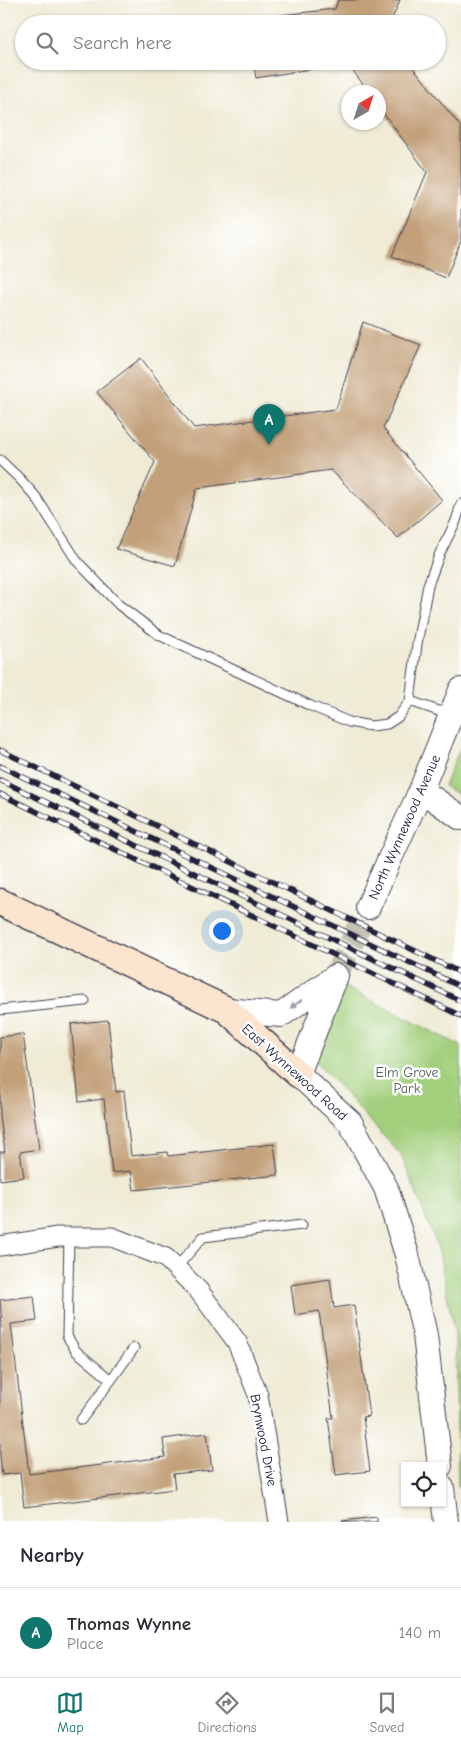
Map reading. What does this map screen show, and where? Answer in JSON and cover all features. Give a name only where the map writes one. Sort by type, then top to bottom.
[{"type":"main road","name":"East Wynnewood Road","points":[[0,902],[227,1010],[298,1074]]},
{"type":"street","name":"North Wynnewood Avenue","points":[[368,907],[421,790],[461,690]]},
{"type":"street","points":[[421,790],[461,818]]},
{"type":"street","points":[[227,1010],[281,1015],[336,976],[298,1074]]},
{"type":"street","name":"East Wynnewood Road","points":[[298,1074],[350,1122],[386,1188],[407,1255],[425,1334],[440,1462]]},
{"type":"street","name":"Brynwood Drive","points":[[0,1246],[69,1237],[112,1236],[166,1258],[199,1291],[237,1342],[258,1395],[279,1522]]},
{"type":"street","points":[[444,1507],[446,1522]]},
{"type":"lane","points":[[0,460],[36,497],[77,561],[119,604],[159,635],[350,722],[371,726],[387,724],[398,717],[410,701],[417,644],[428,585],[440,552],[456,521],[461,504]]},
{"type":"lane","points":[[410,701],[451,716]]},
{"type":"lane","points":[[0,1010],[85,1001]]},
{"type":"lane","points":[[176,1268],[203,1237],[302,1225]]},
{"type":"lane","points":[[69,1237],[67,1336],[76,1352],[110,1380]]},
{"type":"lane","points":[[81,1420],[134,1348]]},
{"type":"green space","points":[[461,746],[461,796],[444,786]]},
{"type":"green space","name":"Elm Grove Park","points":[[343,986],[461,1046],[461,1486],[458,1486],[455,1335],[438,1248],[401,1155],[312,1057]]},
{"type":"building","points":[[338,0],[400,0],[394,15],[281,15],[335,9]]},
{"type":"building","points":[[255,70],[305,70],[256,78]]},
{"type":"building","points":[[352,70],[415,70],[461,127],[461,241],[446,278],[392,256],[427,172],[386,117],[386,85],[364,85]]},
{"type":"building","points":[[363,322],[421,345],[383,428],[442,500],[398,538],[331,470],[197,488],[175,566],[116,549],[155,462],[97,392],[141,358],[194,428],[336,409]]},
{"type":"building","points":[[108,1020],[116,1092],[124,1091],[131,1156],[167,1152],[168,1156],[274,1144],[278,1175],[134,1190],[131,1171],[112,1173],[104,1099],[79,1102],[71,1024]]},
{"type":"building","points":[[23,1034],[39,1149],[20,1152],[24,1177],[0,1180],[0,1152],[5,1152],[0,1117],[0,1037]]},
{"type":"building","points":[[330,1279],[334,1308],[354,1305],[369,1416],[363,1417],[370,1471],[336,1475],[328,1418],[333,1418],[319,1311],[295,1315],[291,1285]]},
{"type":"building","points":[[34,1296],[37,1321],[11,1324],[29,1474],[165,1457],[163,1439],[207,1433],[212,1470],[173,1474],[175,1489],[24,1507],[20,1473],[2,1475],[0,1457],[0,1328],[2,1328],[0,1300]]},
{"type":"building","points":[[377,1517],[377,1522],[342,1522],[342,1521]]},
{"type":"tunnel","points":[[336,976],[368,907]]},
{"type":"railway","points":[[0,750],[461,973]]},
{"type":"railway","points":[[0,766],[461,987]]},
{"type":"railway","points":[[0,780],[461,1001]]},
{"type":"railway","points":[[0,794],[461,1016]]},
{"type":"place","name":"Thomas Wynne","points":[[269,445]]}]
